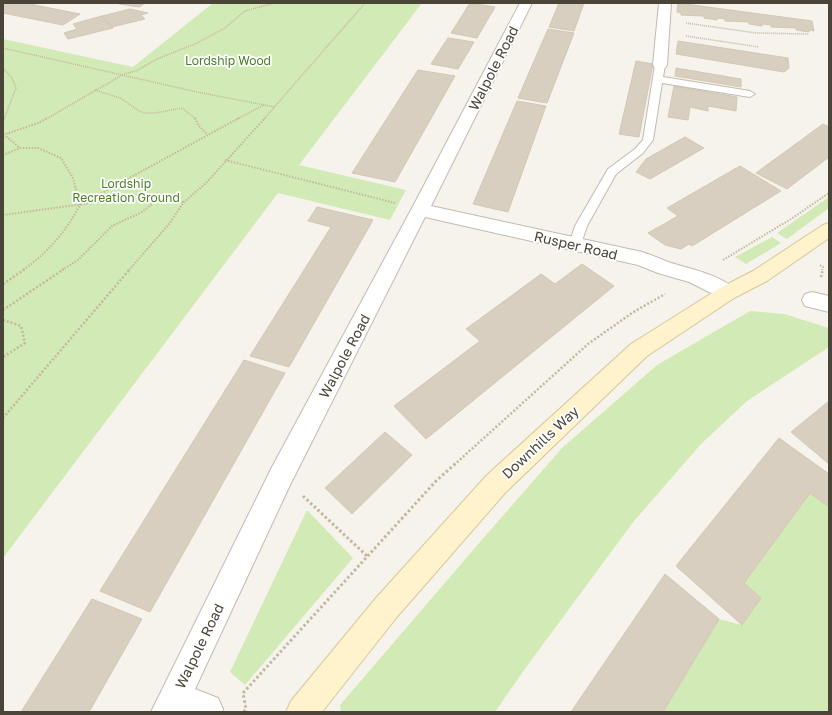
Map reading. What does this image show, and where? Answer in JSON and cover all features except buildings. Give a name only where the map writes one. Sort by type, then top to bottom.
[{"type":"main road","name":"Downhills Way","points":[[302,712],[386,608],[496,484],[638,350],[727,293],[760,276],[829,229]]},
{"type":"street","name":"Walpole Road","points":[[170,705],[281,476],[526,3]]},
{"type":"street","points":[[660,65],[665,3]]},
{"type":"street","name":"Rusper Road","points":[[420,210],[642,259],[665,268],[696,276],[727,293]]},
{"type":"street","points":[[170,705],[207,709]]},
{"type":"lane","points":[[575,244],[581,226],[612,172],[639,151],[648,140],[660,65]]},
{"type":"lane","points":[[657,79],[750,94]]},
{"type":"path","points":[[3,136],[38,123],[124,74],[136,71],[157,59],[197,43],[225,28],[245,11],[275,3]]},
{"type":"path","points":[[3,418],[169,224],[184,202],[206,183],[225,160],[275,107],[365,3]]},
{"type":"path","points":[[664,19],[756,33],[809,34]]},
{"type":"path","points":[[662,32],[759,47]]},
{"type":"path","points":[[3,48],[124,74],[197,92],[275,107]]},
{"type":"path","points":[[3,68],[12,78],[16,88],[3,120]]},
{"type":"path","points":[[95,90],[108,92],[119,97],[130,103],[140,112],[150,114],[182,108],[195,117],[198,125],[207,134]]},
{"type":"path","points":[[3,284],[21,274],[60,239],[72,222],[80,205],[207,134],[264,105]]},
{"type":"path","points":[[3,136],[7,137],[20,148]]},
{"type":"path","points":[[3,155],[20,148],[38,148],[61,158],[73,178],[80,205]]},
{"type":"path","points":[[225,160],[420,210]]},
{"type":"path","points":[[3,215],[140,198],[184,202]]},
{"type":"path","points":[[3,310],[78,260],[112,226],[142,212],[157,200]]},
{"type":"path","points":[[3,320],[21,326],[25,343],[3,357]]},
{"type":"path","points":[[281,476],[367,556]]},
{"type":"green space","name":"Lordship Recreation Ground","points":[[213,3],[422,3],[299,165],[406,190],[390,220],[278,193],[3,558],[3,39],[133,67]]},
{"type":"green space","points":[[829,197],[829,208],[787,239],[777,233]]},
{"type":"green space","points":[[772,237],[781,243],[746,264],[735,257]]},
{"type":"green space","points":[[750,311],[784,314],[829,328],[829,347],[747,401],[701,444],[634,521],[524,670],[495,712],[341,712],[340,705],[562,448],[657,365]]},
{"type":"green space","points":[[810,493],[829,507],[829,712],[663,712],[719,619],[742,625],[761,598],[744,583]]},
{"type":"green space","points":[[307,510],[353,558],[245,685],[230,672]]},
{"type":"park label","name":"Lordship Wood","points":[[228,60]]}]
